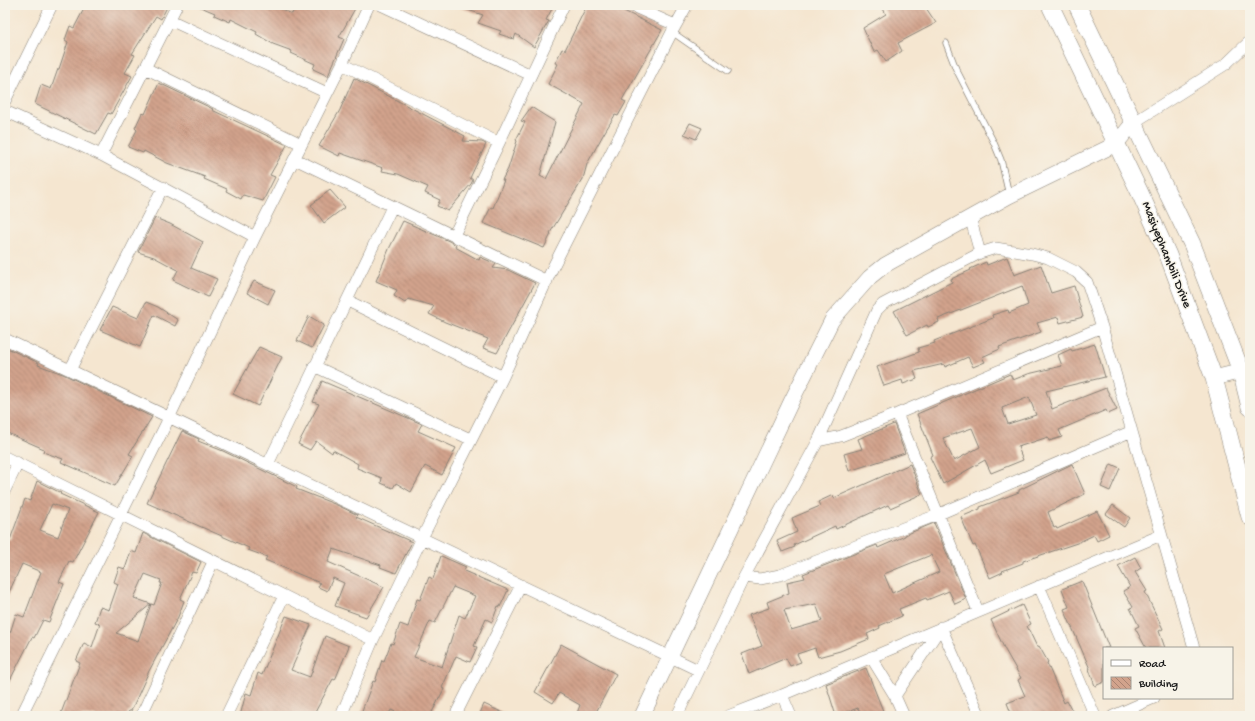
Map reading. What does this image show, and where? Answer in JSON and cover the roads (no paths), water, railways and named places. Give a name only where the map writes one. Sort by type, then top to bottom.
[{"type":"main road","name":"Masiyephambili Drive","points":[[1050,5],[1168,255],[1214,378],[1250,517]]},
{"type":"main road","name":"Masiyephambili Drive","points":[[1077,5],[1192,244],[1245,370],[1250,407]]},
{"type":"street","points":[[5,101],[52,5]]},
{"type":"street","points":[[101,155],[178,5]]},
{"type":"street","points":[[21,716],[169,418],[255,237],[342,64],[369,5]]},
{"type":"street","points":[[381,5],[531,75]]},
{"type":"street","points":[[454,235],[564,5]]},
{"type":"street","points":[[630,5],[673,28]]},
{"type":"street","points":[[341,716],[373,640],[470,439],[503,377],[548,281],[673,28],[687,5]]},
{"type":"street","points":[[170,20],[327,93]]},
{"type":"street","points":[[642,716],[671,658],[791,402],[832,320],[842,307],[870,277],[885,265],[1009,196],[1116,144],[1133,124],[1226,64],[1250,41]]},
{"type":"street","points":[[342,64],[499,143]]},
{"type":"street","points":[[145,68],[301,144]]},
{"type":"street","points":[[5,111],[101,155],[255,237]]},
{"type":"street","points":[[295,159],[548,281]]},
{"type":"street","points":[[70,370],[163,187]]},
{"type":"street","points":[[268,464],[314,366],[348,301],[392,207]]},
{"type":"street","points":[[970,217],[980,253]]},
{"type":"street","points":[[677,716],[744,577],[818,441],[877,310],[883,304],[980,253],[996,248],[1048,258],[1076,272],[1087,282],[1102,327],[1194,647]]},
{"type":"street","points":[[348,301],[503,377]]},
{"type":"street","points":[[818,441],[841,436],[897,414],[1102,327]]},
{"type":"street","points":[[5,339],[698,670]]},
{"type":"street","points":[[314,366],[470,439]]},
{"type":"street","points":[[1214,378],[1245,370]]},
{"type":"street","points":[[897,414],[978,611]]},
{"type":"street","points":[[744,577],[760,579],[780,575],[938,515],[1132,431]]},
{"type":"street","points":[[5,457],[373,640]]},
{"type":"street","points":[[5,490],[18,463]]},
{"type":"street","points":[[728,716],[782,695],[1161,535]]},
{"type":"street","points":[[141,716],[214,562]]},
{"type":"street","points":[[455,716],[520,585]]},
{"type":"street","points":[[1039,586],[1095,716]]},
{"type":"street","points":[[226,716],[284,596]]},
{"type":"street","points":[[895,696],[941,627]]},
{"type":"street","points":[[941,627],[980,716]]},
{"type":"street","points":[[871,657],[895,696],[904,716]]},
{"type":"street","points":[[782,695],[791,716]]},
{"type":"street","points":[[1113,716],[1152,699]]},
{"type":"lane","points":[[673,28],[728,71]]},
{"type":"lane","points":[[946,43],[956,69],[994,143],[1001,160],[1009,196]]}]
